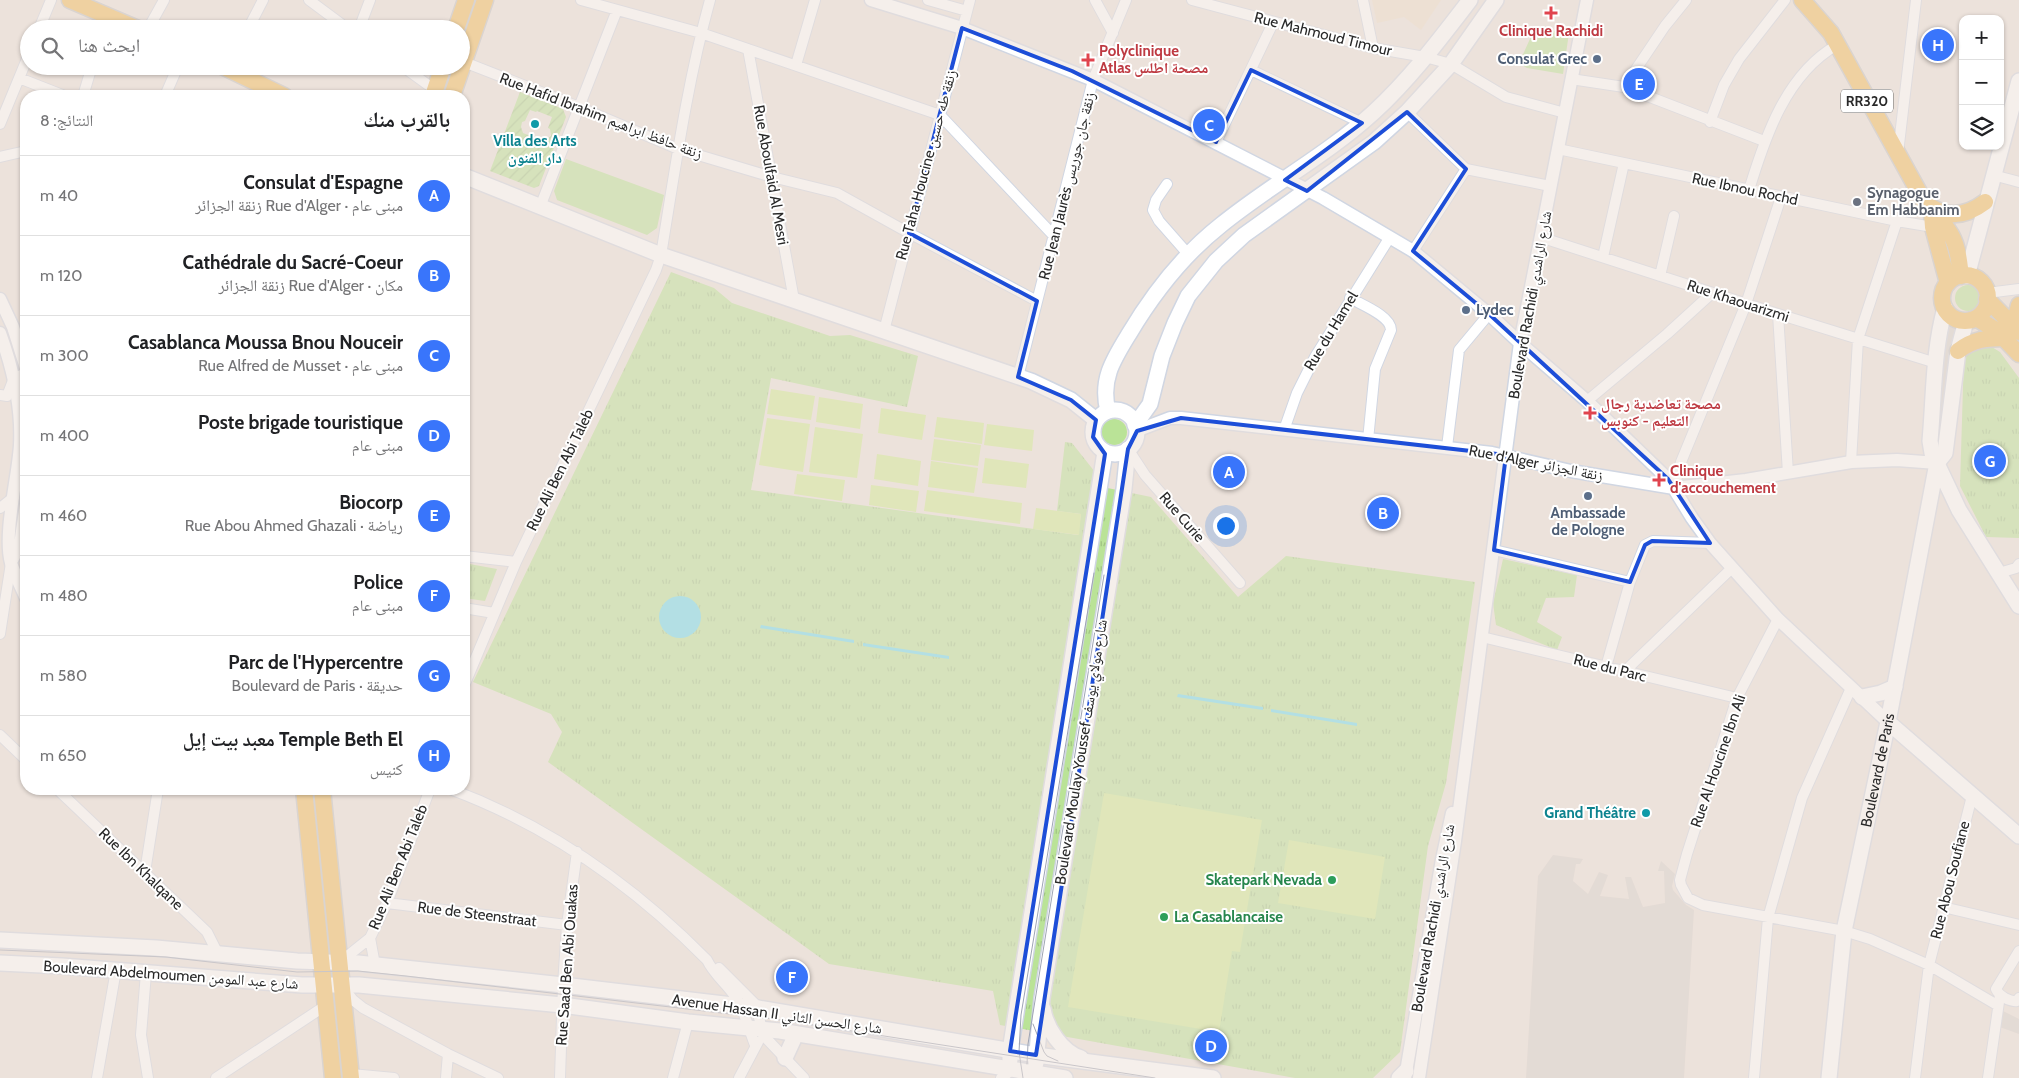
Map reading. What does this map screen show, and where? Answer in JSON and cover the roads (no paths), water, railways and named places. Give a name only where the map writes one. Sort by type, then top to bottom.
[{"type":"main road","points":[[70,0],[87,3],[120,20]]},
{"type":"main road","points":[[459,20],[466,0]]},
{"type":"main road","points":[[470,44],[485,0]]},
{"type":"main road","points":[[1470,0],[1400,87],[1362,123],[1287,179],[1223,223],[1188,254],[1150,299],[1120,350],[1105,386],[1102,416],[1093,429],[1094,440],[1099,448],[1105,452],[1118,454],[1128,449],[1135,440],[1136,428],[1150,404],[1168,339],[1188,296],[1216,261],[1267,218],[1374,142],[1407,112],[1450,64],[1496,0]]},
{"type":"main road","name":"RR320","points":[[1802,0],[1826,26],[1930,215],[1948,230],[1957,248],[1959,278],[1942,296],[1944,308]]},
{"type":"main road","points":[[242,75],[272,90]]},
{"type":"main road","points":[[435,90],[441,75]]},
{"type":"main road","points":[[454,90],[459,75]]},
{"type":"main road","points":[[2015,333],[1987,296],[1978,280],[1959,278],[1993,176],[2019,81]]},
{"type":"main road","points":[[470,178],[661,255],[1018,377],[1102,416]]},
{"type":"main road","points":[[1930,215],[1954,215],[1972,211],[1985,202]]},
{"type":"main road","points":[[1971,319],[1984,310],[1987,296]]},
{"type":"main road","points":[[2019,305],[2015,333],[2019,354]]},
{"type":"main road","points":[[1944,308],[1953,318],[1971,319],[2015,333]]},
{"type":"main road","name":"Boulevard de Paris","points":[[1937,463],[1932,453],[1930,441],[1936,363],[1944,308]]},
{"type":"main road","name":"Boulevard de Paris","points":[[1829,1078],[1844,931],[1888,722],[1937,463],[1946,453],[1958,351],[1971,319]]},
{"type":"main road","points":[[1958,351],[1975,341],[2015,333]]},
{"type":"main road","points":[[1102,416],[1116,410],[1124,412],[1130,417],[1136,428]]},
{"type":"main road","name":"Boulevard Moulay Youssef شارع مولاي يوسف","points":[[1035,1076],[1042,998],[1124,489],[1128,449]]},
{"type":"main road","name":"Boulevard Moulay Youssef شارع مولاي يوسف","points":[[1009,1075],[1010,1051],[1105,452]]},
{"type":"main road","points":[[1937,463],[1959,510],[2019,606]]},
{"type":"main road","points":[[1856,693],[1881,693],[1894,687]]},
{"type":"main road","points":[[1888,722],[2019,836]]},
{"type":"main road","points":[[305,795],[333,1078]]},
{"type":"main road","points":[[315,795],[329,935]]},
{"type":"main road","points":[[323,795],[340,962],[348,1077]]},
{"type":"main road","name":"Boulevard Abdelmoumen شارع عبد المومن","points":[[0,940],[156,948],[297,962],[340,962]]},
{"type":"main road","name":"Avenue Hassan II شارع الحسن الثاني","points":[[340,962],[563,985],[758,1008],[1010,1051],[1213,1078]]},
{"type":"main road","name":"Boulevard Abdelmoumen شارع عبد المومن","points":[[0,963],[324,986],[342,985]]},
{"type":"main road","name":"Avenue Hassan II شارع الحسن الثاني","points":[[342,985],[359,985],[562,1005],[758,1031],[796,1034],[982,1071],[1009,1075],[1065,1078]]},
{"type":"main road","points":[[1042,998],[1044,1015],[1053,1034],[1077,1057],[1095,1062]]},
{"type":"main road","points":[[337,1027],[348,1077]]},
{"type":"main road","points":[[785,1058],[796,1034]]},
{"type":"street","points":[[43,20],[51,0]]},
{"type":"street","points":[[153,20],[164,0]]},
{"type":"street","points":[[253,20],[263,0]]},
{"type":"street","points":[[309,0],[336,20]]},
{"type":"street","points":[[362,20],[370,0]]},
{"type":"street","points":[[581,0],[701,33],[940,115],[1054,236]]},
{"type":"street","name":"Rue Ali Ben Abi Taleb","points":[[470,671],[516,562],[656,270],[661,255],[678,149],[701,33],[710,0]]},
{"type":"street","points":[[796,65],[815,0]]},
{"type":"street","points":[[871,0],[962,28],[1093,80],[1287,179],[1413,251],[1489,314],[1588,402],[1668,479],[1710,543],[1778,619],[1888,722]]},
{"type":"street","points":[[928,0],[967,11]]},
{"type":"street","name":"Rue Taha Houcine زنقة طه حسين","points":[[884,331],[970,0]]},
{"type":"street","points":[[1095,0],[1113,33]]},
{"type":"street","name":"Rue Jean Jaurès زنقة جان جوريس","points":[[1018,377],[1093,80],[1126,0]]},
{"type":"street","name":"Rue Mahmoud Timour","points":[[1192,0],[1373,48],[1425,57],[1450,64],[1506,97],[1565,113]]},
{"type":"street","points":[[1363,0],[1373,48]]},
{"type":"street","name":"Boulevard Rachidi شارع الراشدي","points":[[1407,1076],[1445,839],[1466,760],[1520,343],[1587,0]]},
{"type":"street","points":[[1624,86],[1665,26],[1686,0]]},
{"type":"street","points":[[1710,122],[1724,85],[1739,59],[1785,0]]},
{"type":"street","points":[[1898,156],[1916,0]]},
{"type":"street","points":[[540,207],[617,10]]},
{"type":"street","points":[[1216,142],[1273,23]]},
{"type":"street","points":[[1748,190],[1764,141],[1789,92],[1822,54],[1837,45]]},
{"type":"street","name":"Rue Aboulfaid Al Mesri","points":[[748,49],[794,300]]},
{"type":"street","name":"Rue Hafid Ibrahim زنقة حافظ ابراهيم","points":[[470,64],[579,107],[678,149],[772,177],[837,192],[908,234],[1038,301]]},
{"type":"street","points":[[1251,70],[1362,123]]},
{"type":"street","points":[[0,124],[20,75]]},
{"type":"street","points":[[85,90],[89,75]]},
{"type":"street","points":[[167,90],[174,75]]},
{"type":"street","points":[[413,75],[430,90]]},
{"type":"street","points":[[19,78],[50,90]]},
{"type":"street","points":[[1571,79],[1624,86],[1710,122],[1764,141]]},
{"type":"street","points":[[1407,112],[1466,169],[1550,186]]},
{"type":"street","name":"Rue Ibnou Rochd","points":[[1558,149],[1897,221],[1930,215]]},
{"type":"street","points":[[0,157],[20,152]]},
{"type":"street","points":[[1603,257],[1624,164]]},
{"type":"street","points":[[1413,251],[1466,169]]},
{"type":"street","points":[[1993,176],[2019,182]]},
{"type":"street","points":[[1167,184],[1156,200],[1153,210],[1159,222],[1188,254]]},
{"type":"street","points":[[1674,488],[1681,462],[1746,304],[1782,197]]},
{"type":"street","points":[[1660,276],[1674,216]]},
{"type":"street","points":[[1851,462],[1858,339],[1897,221]]},
{"type":"street","name":"Rue du Hamel","points":[[1284,430],[1306,372],[1350,298],[1390,237]]},
{"type":"street","name":"Rue Khaouarizmi","points":[[1540,237],[1936,363]]},
{"type":"street","points":[[1987,296],[2019,289]]},
{"type":"street","points":[[1588,402],[1712,293]]},
{"type":"street","points":[[1350,298],[1386,319],[1391,326],[1375,369],[1368,440]]},
{"type":"street","points":[[0,299],[13,327],[20,349]]},
{"type":"street","points":[[1448,447],[1459,350],[1489,314]]},
{"type":"street","points":[[1778,314],[1788,473]]},
{"type":"street","points":[[13,327],[20,328]]},
{"type":"street","points":[[0,333],[20,395]]},
{"type":"street","points":[[0,395],[7,396],[14,378],[20,376]]},
{"type":"street","name":"Rue d'Alger زنقة الجزائر","points":[[1136,428],[1176,418],[1368,440],[1448,447],[1506,456],[1571,471],[1674,488],[1746,480],[1851,462],[1897,460],[1937,463]]},
{"type":"street","points":[[0,634],[11,562],[9,545],[10,523],[20,445]]},
{"type":"street","name":"Rue Curie","points":[[1128,449],[1145,476],[1240,583]]},
{"type":"street","points":[[20,494],[0,509],[10,523],[20,532]]},
{"type":"street","points":[[1606,667],[1630,582],[1645,545],[1650,542],[1710,543]]},
{"type":"street","points":[[11,562],[20,545]]},
{"type":"street","points":[[1494,550],[1630,582]]},
{"type":"street","points":[[470,557],[516,562]]},
{"type":"street","points":[[11,562],[20,584]]},
{"type":"street","points":[[1999,573],[2016,568],[2019,564]]},
{"type":"street","points":[[1625,671],[1732,568]]},
{"type":"street","points":[[470,609],[494,613]]},
{"type":"street","name":"Rue Al Houcine Ibn Ali","points":[[1768,918],[1697,903],[1685,894],[1680,880],[1686,854],[1737,698],[1778,619]]},
{"type":"street","name":"Rue du Parc","points":[[1482,637],[1737,698]]},
{"type":"street","points":[[1754,1078],[1768,918],[1802,798],[1856,693]]},
{"type":"street","points":[[0,735],[20,754]]},
{"type":"street","name":"Rue Ibn Khalqane","points":[[63,795],[207,932],[218,954]]},
{"type":"street","points":[[145,872],[157,795]]},
{"type":"street","name":"Rue Ali Ben Abi Taleb","points":[[340,962],[370,938],[387,903],[428,795]]},
{"type":"street","points":[[464,795],[520,820],[577,852],[606,872],[661,916],[753,1000],[758,1008],[758,1031],[755,1045],[739,1078]]},
{"type":"street","name":"Rue Abou Soufiane","points":[[1915,1078],[1929,965],[1972,796]]},
{"type":"street","name":"Rue Saad Ben Abi Ouakas","points":[[560,1078],[567,925],[577,852]]},
{"type":"street","name":"Rue de Steenstraat","points":[[387,903],[567,925]]},
{"type":"street","points":[[1943,907],[2019,925]]},
{"type":"street","points":[[1768,918],[1844,931],[1884,944],[1999,1000],[2017,1001],[2019,998]]},
{"type":"street","points":[[370,938],[375,965]]},
{"type":"street","points":[[1988,1078],[1999,1000],[1996,989],[2019,951]]},
{"type":"street","points":[[708,960],[712,969],[734,994],[758,1031],[802,1077]]},
{"type":"street","points":[[97,1078],[116,970]]},
{"type":"street","points":[[146,973],[142,1035],[148,1078]]},
{"type":"street","points":[[342,985],[353,1000],[362,1008],[448,1054],[498,1078]]},
{"type":"street","points":[[217,1078],[326,1006]]},
{"type":"street","points":[[673,1078],[688,1022]]},
{"type":"street","points":[[755,1045],[758,1031]]},
{"type":"street","points":[[446,1078],[448,1054]]},
{"type":"street","points":[[348,1077],[394,1078]]},
{"type":"water","points":[[684,596],[692,599],[698,605],[701,617],[698,629],[692,635],[676,638],[668,635],[662,629],[659,613],[662,605],[668,599]]},
{"type":"water","points":[[761,625],[854,640],[854,643],[760,628]]},
{"type":"water","points":[[863,643],[949,656],[949,659],[863,646]]},
{"type":"water","points":[[1178,694],[1263,707],[1263,710],[1177,697]]},
{"type":"water","points":[[1271,709],[1357,723],[1357,726],[1271,712]]},
{"type":"tunnel","points":[[330,947],[337,1027]]},
{"type":"tram line","points":[[1023,1078],[1019,1052],[1021,1015],[1094,573]]},
{"type":"tram line","points":[[1027,1064],[1028,1044],[1104,575]]},
{"type":"tram line","points":[[0,950],[166,957],[297,972],[358,971],[406,976],[781,1020],[1155,1078]]},
{"type":"tram line","points":[[1033,1024],[1044,1052],[1047,1056],[1058,1061]]},
{"type":"place","name":"Clinique Rachidi","points":[[1551,13]]},
{"type":"place","name":"Temple Beth El معبد بيت إيل","points":[[1938,45]]},
{"type":"place","name":"Consulat Grec","points":[[1597,59]]},
{"type":"place","name":"Polyclinique Atlas مصحة اطلس","points":[[1088,60]]},
{"type":"place","name":"Biocorp","points":[[1639,84]]},
{"type":"place","name":"Villa des Arts دار الفنون","points":[[535,124]]},
{"type":"place","name":"Casablanca Moussa Bnou Nouceir","points":[[1209,125]]},
{"type":"place","name":"Synagogue Em Habbanim","points":[[1857,202]]},
{"type":"place","name":"Lydec","points":[[1466,310]]},
{"type":"place","name":"مصحة تعاضدية رجال التعليم - كنوبس","points":[[1590,413]]},
{"type":"place","name":"Parc de l'Hypercentre","points":[[1990,461]]},
{"type":"place","name":"Consulat d'Espagne","points":[[1229,472]]},
{"type":"place","name":"Clinique d'accouchement","points":[[1659,480]]},
{"type":"place","name":"Ambassade de Pologne","points":[[1588,496]]},
{"type":"place","name":"Cathédrale du Sacré-Coeur","points":[[1383,513]]},
{"type":"place","name":"Grand Théâtre","points":[[1646,813]]},
{"type":"place","name":"Skatepark Nevada","points":[[1332,880]]},
{"type":"place","name":"La Casablancaise","points":[[1164,917]]},
{"type":"place","name":"Police","points":[[792,977]]},
{"type":"place","name":"Poste brigade touristique","points":[[1211,1046]]}]
